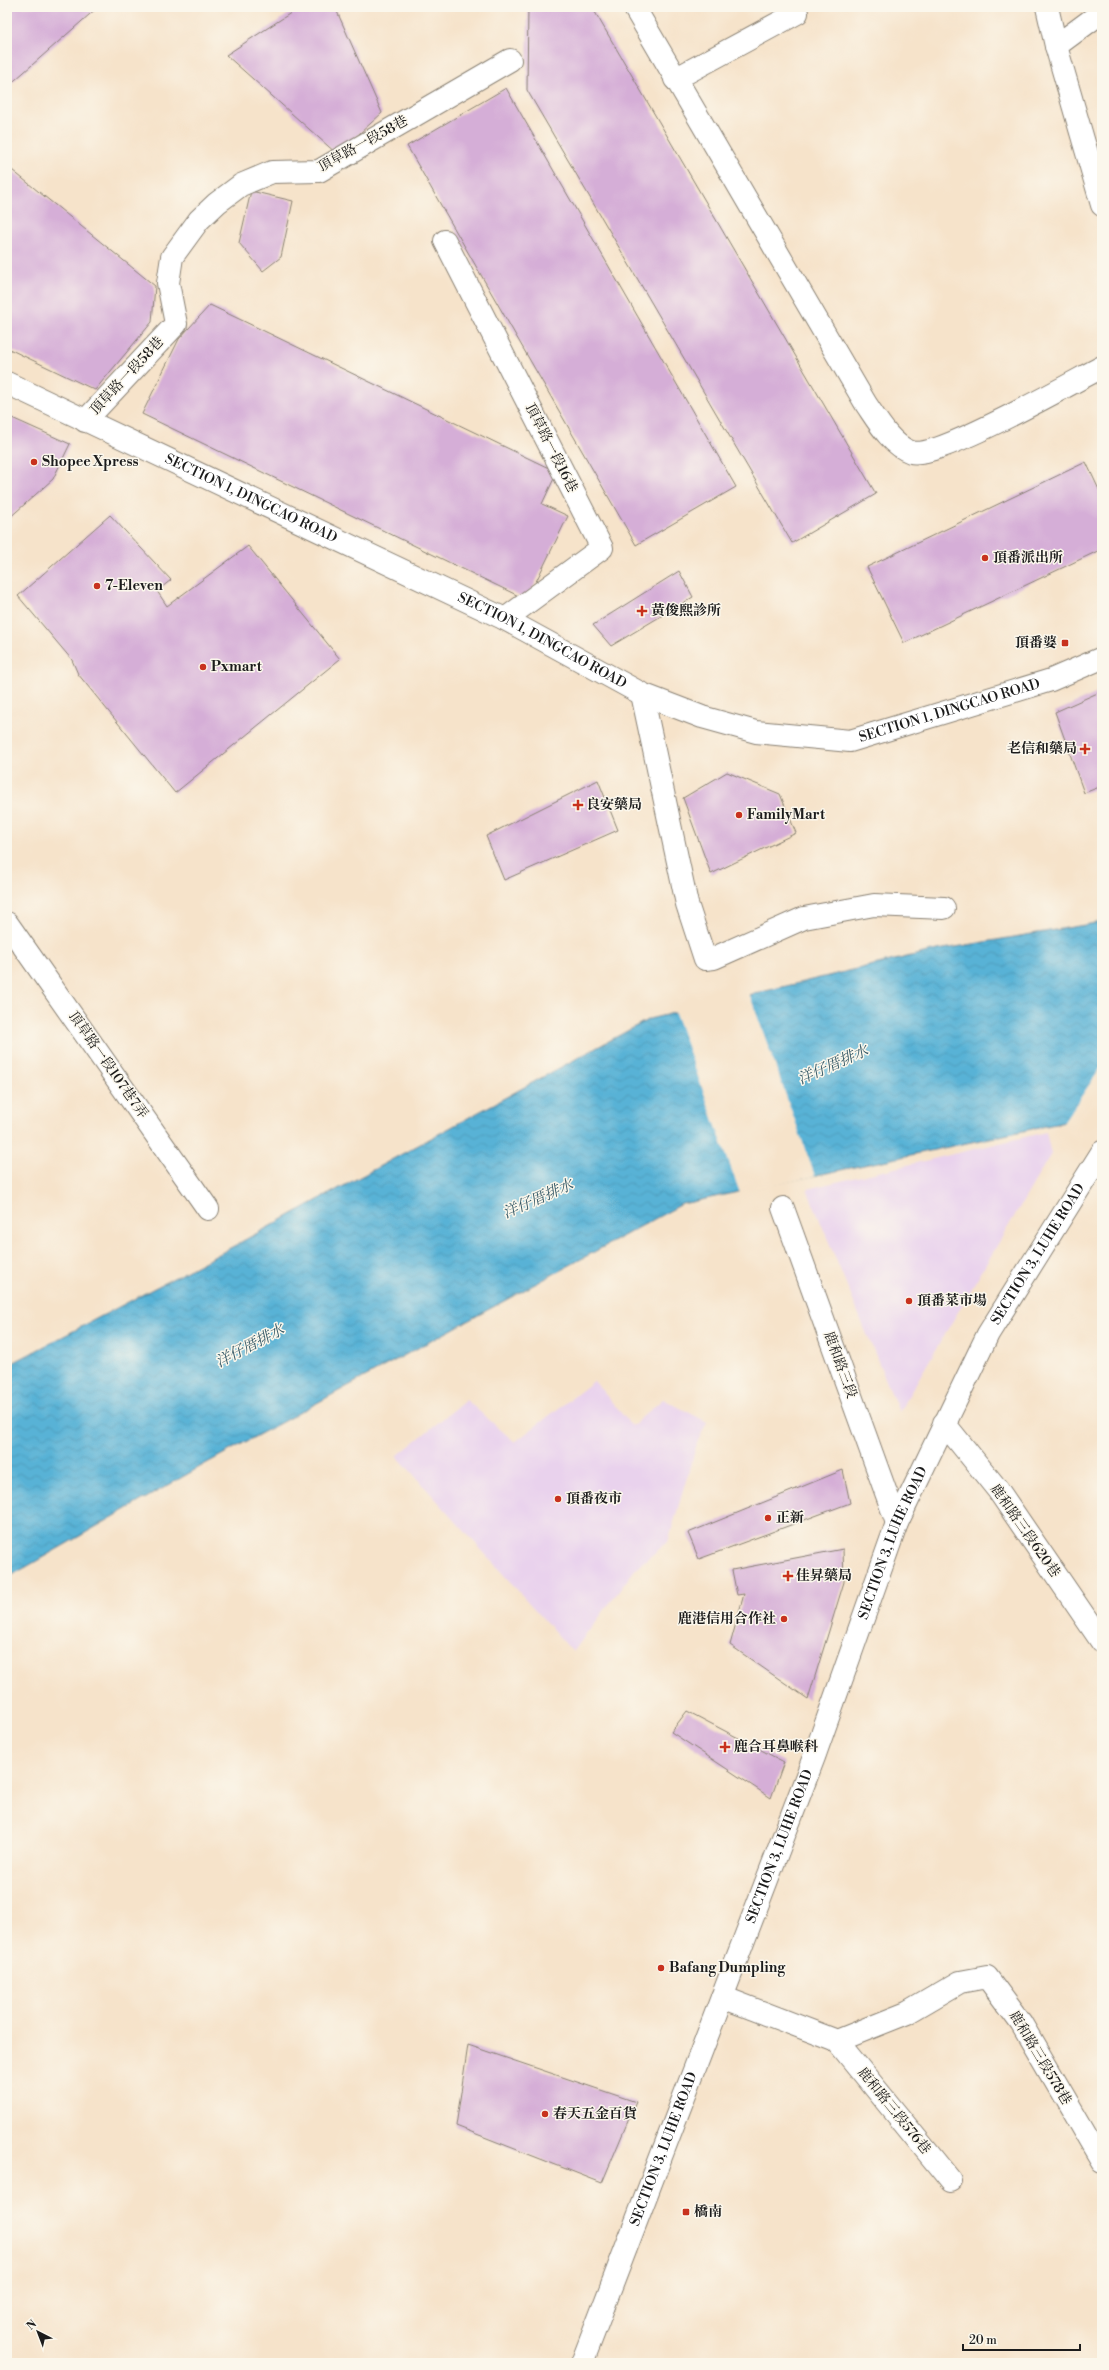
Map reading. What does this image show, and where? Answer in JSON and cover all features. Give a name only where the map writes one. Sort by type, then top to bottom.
[{"type":"street","points":[[634,7],[866,404],[888,434],[909,451],[918,454],[951,445],[1102,367]]},
{"type":"street","points":[[1047,7],[1056,46],[1102,205]]},
{"type":"street","points":[[1056,46],[1102,12]]},
{"type":"street","points":[[675,79],[796,13]]},
{"type":"street","name":"頂草路一段58巷","points":[[85,421],[176,324],[168,283],[172,257],[200,220],[217,202],[241,185],[272,172],[319,171],[510,60]]},
{"type":"street","name":"頂草路一段16巷","points":[[445,241],[602,548],[505,619]]},
{"type":"street","name":"SECTION 1, DINGCAO ROAD","points":[[7,383],[505,619],[642,694],[702,717],[756,732],[850,741],[1051,680],[1102,658]]},
{"type":"street","points":[[642,694],[687,904],[705,959],[714,958],[804,918],[874,905],[944,908]]},
{"type":"street","name":"頂草路一段107巷7弄","points":[[7,923],[208,1209]]},
{"type":"street","name":"SECTION 3, LUHE ROAD","points":[[582,2363],[814,1757],[897,1523],[988,1334],[1094,1176],[1102,1152]]},
{"type":"street","name":"鹿和路三段","points":[[783,1208],[897,1523]]},
{"type":"street","name":"鹿和路三段620巷","points":[[944,1423],[998,1490],[1102,1642]]},
{"type":"street","name":"鹿和路三段578巷","points":[[837,2041],[907,2013],[960,1982],[987,1977],[1021,2023],[1102,2162]]},
{"type":"street","points":[[722,1997],[837,2041]]},
{"type":"street","name":"鹿和路三段576巷","points":[[837,2041],[951,2181]]},
{"type":"shaded area","name":"頂番菜市場","points":[[1046,1132],[1051,1154],[899,1412],[807,1189]]},
{"type":"shaded area","name":"頂番夜市","points":[[594,1381],[632,1426],[663,1399],[707,1422],[697,1443],[668,1542],[637,1567],[573,1652],[397,1456],[466,1400],[515,1442]]},
{"type":"water","name":"洋仔厝排水","points":[[1102,922],[1102,1114],[682,1204],[205,1464],[7,1578],[7,1366],[221,1253],[649,1019],[932,951]]},
{"type":"pier","points":[[749,993],[815,1176],[740,1193],[674,1010]]},
{"type":"pier","points":[[1102,1066],[1102,1116],[1061,1126]]},
{"type":"building","points":[[7,7],[98,7],[7,87]]},
{"type":"building","points":[[300,7],[335,7],[382,113],[337,154],[226,55]]},
{"type":"building","points":[[528,7],[592,7],[876,494],[792,543],[527,90]]},
{"type":"building","points":[[506,88],[736,487],[636,545],[407,146]]},
{"type":"building","points":[[7,166],[155,286],[152,322],[95,390],[7,348]]},
{"type":"building","points":[[251,191],[293,201],[281,257],[263,271],[239,243]]},
{"type":"building","points":[[210,305],[557,472],[542,504],[568,516],[527,600],[142,414],[179,339]]},
{"type":"building","name":"Shopee Xpress","points":[[12,418],[70,444],[53,479],[7,520],[7,428]]},
{"type":"building","name":"頂番派出所","points":[[1086,462],[1102,496],[1102,549],[904,643],[867,567]]},
{"type":"building","name":"Pxmart","points":[[110,515],[171,580],[157,591],[167,606],[248,546],[340,659],[175,793],[78,674],[72,660],[18,596]]},
{"type":"building","name":"黃俊熙診所","points":[[679,571],[693,597],[611,646],[593,625]]},
{"type":"building","name":"老信和藥局","points":[[1102,691],[1102,786],[1084,793],[1055,712]]},
{"type":"building","name":"FamilyMart","points":[[727,772],[780,794],[796,833],[711,874],[683,798]]},
{"type":"building","name":"良安藥局","points":[[598,780],[618,830],[504,880],[486,836]]},
{"type":"building","name":"正新","points":[[843,1470],[850,1503],[699,1559],[688,1533]]},
{"type":"building","name":"鹿港信用合作社","points":[[843,1549],[844,1582],[808,1699],[730,1645],[744,1594],[737,1595],[732,1570]]},
{"type":"building","name":"鹿合耳鼻喉科","points":[[687,1711],[784,1762],[771,1798],[671,1732]]},
{"type":"building","name":"春天五金百貨","points":[[468,2045],[636,2102],[602,2183],[456,2126]]},
{"type":"place","name":"Shopee Xpress","points":[[34,462]]},
{"type":"place","name":"頂番派出所","points":[[985,558]]},
{"type":"place","name":"7-Eleven","points":[[97,586]]},
{"type":"place","name":"黃俊熙診所","points":[[642,611]]},
{"type":"place","name":"頂番婆","points":[[1065,643]]},
{"type":"place","name":"Pxmart","points":[[203,667]]},
{"type":"place","name":"老信和藥局","points":[[1085,749]]},
{"type":"place","name":"良安藥局","points":[[578,805]]},
{"type":"place","name":"FamilyMart","points":[[739,815]]},
{"type":"place","name":"頂番菜市場","points":[[909,1301]]},
{"type":"place","name":"頂番夜市","points":[[558,1499]]},
{"type":"place","name":"正新","points":[[768,1518]]},
{"type":"place","name":"佳昇藥局","points":[[788,1576]]},
{"type":"place","name":"鹿港信用合作社","points":[[784,1619]]},
{"type":"place","name":"鹿合耳鼻喉科","points":[[725,1747]]},
{"type":"place","name":"Bafang Dumpling","points":[[661,1968]]},
{"type":"place","name":"春天五金百貨","points":[[545,2114]]},
{"type":"place","name":"橋南","points":[[686,2212]]}]
